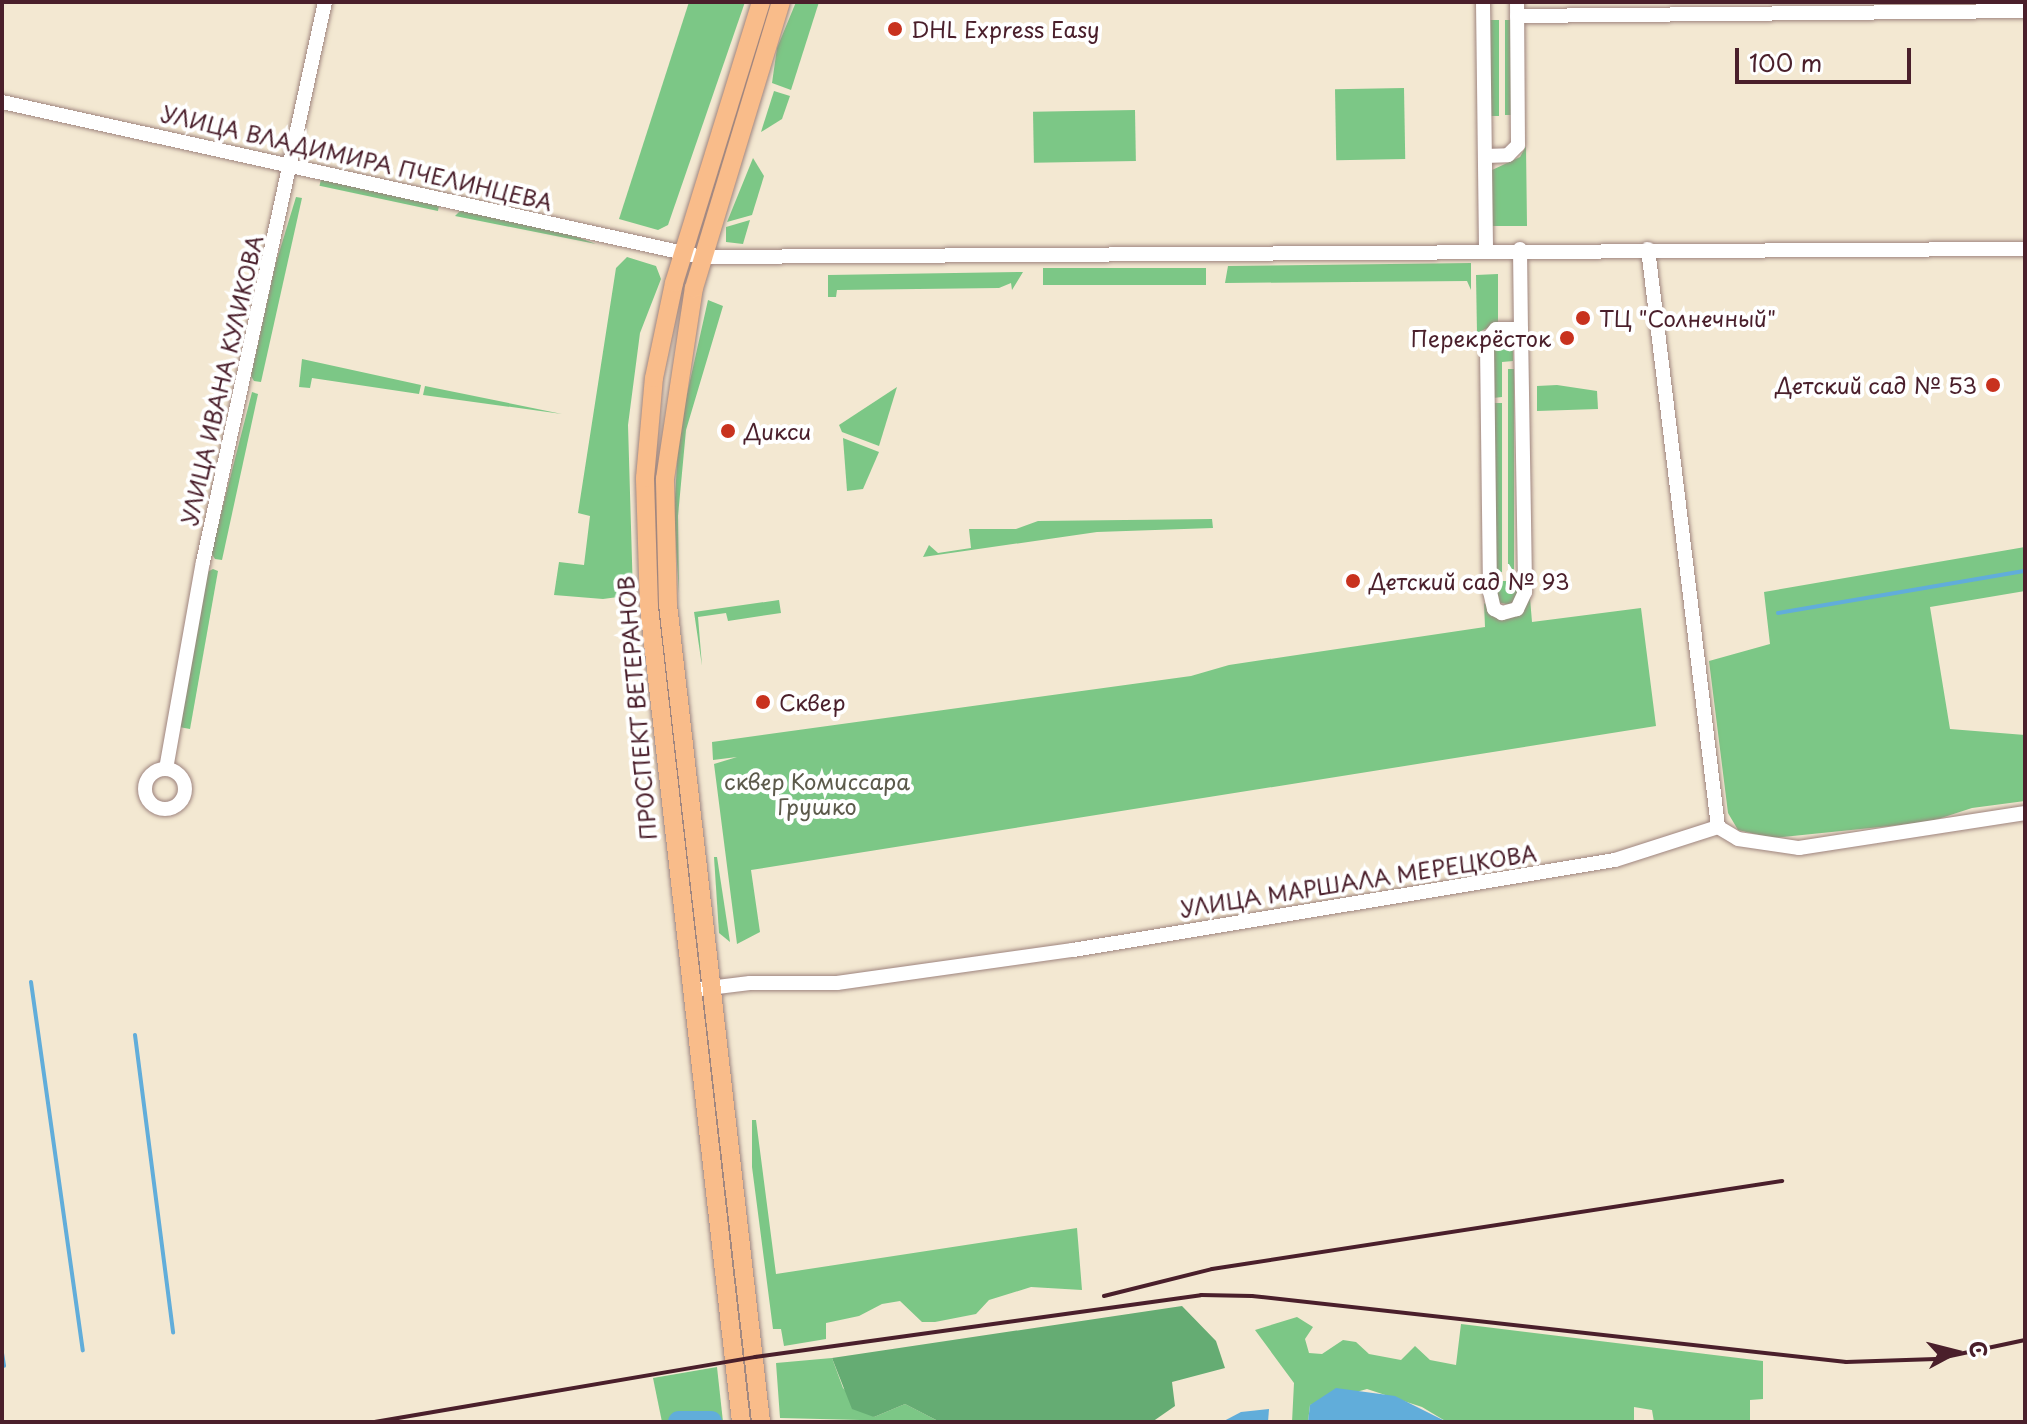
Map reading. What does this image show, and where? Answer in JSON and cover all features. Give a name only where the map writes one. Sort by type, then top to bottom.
[{"type":"main road","name":"ПРОСПЕКТ ВЕТЕРАНОВ","points":[[741,1422],[689,991],[645,536],[654,378],[682,254],[761,2]]},
{"type":"main road","name":"ПРОСПЕКТ ВЕТЕРАНОВ","points":[[761,1422],[709,988],[665,536],[670,425],[702,257],[781,2]]},
{"type":"street","name":"УЛИЦА ИВАНА КУЛИКОВА","points":[[166,769],[203,562],[325,2]]},
{"type":"street","points":[[1483,2],[1486,250]]},
{"type":"street","points":[[1485,156],[1508,155],[1518,145],[1517,9],[1976,7],[2025,11]]},
{"type":"street","name":"УЛИЦА ВЛАДИМИРА ПЧЕЛИНЦЕВА","points":[[2,102],[702,257],[1520,249],[2025,249]]},
{"type":"street","points":[[1520,249],[1525,592],[1517,609],[1502,613],[1494,609],[1490,592],[1487,340],[1496,329],[1521,329]]},
{"type":"street","points":[[1648,249],[1718,827],[1738,839],[1799,848],[2025,813]]},
{"type":"street","name":"УЛИЦА МАРШАЛА МЕРЕЦКОВА","points":[[689,991],[837,983],[1073,950],[1239,918],[1615,860],[1718,827]]},
{"type":"green space","points":[[689,2],[745,2],[668,225],[658,230],[619,219]]},
{"type":"green space","points":[[796,2],[819,2],[791,90],[772,83],[777,48]]},
{"type":"green space","points":[[1490,20],[1499,20],[1499,116],[1490,116]]},
{"type":"green space","points":[[1505,20],[1511,20],[1511,115],[1505,115]]},
{"type":"green space","points":[[1404,88],[1405,159],[1336,160],[1335,89]]},
{"type":"green space","points":[[774,91],[790,96],[782,119],[761,132]]},
{"type":"green space","points":[[1135,110],[1136,161],[1034,163],[1033,112]]},
{"type":"green space","points":[[1526,146],[1527,226],[1492,226],[1492,170],[1520,157]]},
{"type":"green space","points":[[753,158],[764,176],[752,215],[727,222]]},
{"type":"green space","points":[[321,179],[439,204],[438,211],[320,186]]},
{"type":"green space","points":[[296,197],[302,198],[261,382],[254,381],[251,376],[275,266]]},
{"type":"green space","points":[[462,209],[564,232],[596,244],[455,216]]},
{"type":"green space","points":[[750,220],[743,244],[726,242],[726,227]]},
{"type":"green space","points":[[627,257],[656,266],[661,279],[640,333],[628,425],[633,595],[603,599],[554,595],[559,562],[584,565],[590,516],[578,513],[616,268]]},
{"type":"green space","points":[[1471,263],[1471,290],[1467,281],[1225,283],[1228,266]]},
{"type":"green space","points":[[1043,268],[1206,268],[1206,285],[1043,285]]},
{"type":"green space","points":[[1023,272],[1012,290],[1011,283],[999,288],[837,290],[836,297],[828,297],[828,275]]},
{"type":"green space","points":[[1498,274],[1498,323],[1477,333],[1476,275]]},
{"type":"green space","points":[[708,300],[723,306],[686,430],[678,516],[679,594],[674,515],[679,430]]},
{"type":"green space","points":[[1505,335],[1513,342],[1513,361],[1502,362],[1502,397],[1493,398],[1492,340]]},
{"type":"green space","points":[[302,359],[421,385],[419,394],[312,378],[310,388],[299,387]]},
{"type":"green space","points":[[1508,369],[1514,369],[1514,572],[1508,572]]},
{"type":"green space","points":[[1557,385],[1597,391],[1598,409],[1537,411],[1537,386]]},
{"type":"green space","points":[[425,386],[562,414],[423,395]]},
{"type":"green space","points":[[897,387],[879,446],[842,432],[839,425]]},
{"type":"green space","points":[[252,392],[258,394],[222,560],[215,559],[211,553]]},
{"type":"green space","points":[[1493,403],[1502,403],[1502,572],[1493,572]]},
{"type":"green space","points":[[843,438],[879,452],[863,489],[847,491]]},
{"type":"green space","points":[[1212,519],[1213,528],[1097,532],[923,557],[929,545],[938,553],[971,548],[969,529],[1016,529],[1038,521]]},
{"type":"green space","points":[[2025,547],[2025,591],[1930,607],[1950,729],[2025,735],[2025,801],[1972,808],[1929,822],[1772,838],[1738,830],[1728,813],[1709,661],[1770,644],[1764,592]]},
{"type":"green space","points":[[213,569],[218,571],[190,729],[179,727],[207,572]]},
{"type":"green space","points":[[1495,581],[1517,581],[1518,596],[1511,605],[1497,602]]},
{"type":"green space","name":"сквер Комиссара Грушко","points":[[1530,598],[1532,622],[1641,608],[1656,726],[751,870],[760,932],[737,944],[714,764],[737,757],[713,760],[712,742],[1191,676],[1229,665],[1485,627],[1484,603],[1508,619],[1522,612]]},
{"type":"green space","points":[[779,600],[781,613],[728,621],[726,613],[698,617],[702,666],[694,612]]},
{"type":"green space","points":[[714,857],[717,857],[730,942],[719,933]]},
{"type":"green space","points":[[752,1120],[756,1120],[776,1274],[1077,1228],[1082,1290],[1031,1287],[989,1300],[976,1314],[935,1322],[922,1322],[900,1301],[882,1304],[859,1316],[826,1323],[826,1339],[784,1346],[781,1329],[773,1329],[752,1167]]},
{"type":"green space","points":[[1182,1306],[1216,1341],[1225,1368],[1172,1382],[1175,1406],[1152,1422],[940,1422],[905,1404],[874,1417],[852,1409],[832,1358]]},
{"type":"green space","points":[[1297,1317],[1313,1327],[1305,1339],[1309,1353],[1322,1354],[1343,1340],[1356,1342],[1369,1354],[1401,1360],[1415,1346],[1430,1360],[1456,1365],[1461,1324],[1763,1361],[1763,1399],[1750,1400],[1750,1422],[1654,1422],[1652,1410],[1634,1407],[1634,1422],[1447,1422],[1422,1407],[1367,1389],[1310,1405],[1308,1422],[1292,1422],[1294,1383],[1255,1330]]},
{"type":"green space","points":[[832,1358],[843,1388],[874,1417],[905,1404],[940,1422],[780,1418],[776,1363]]},
{"type":"green space","points":[[717,1367],[723,1422],[662,1422],[653,1378]]},
{"type":"water","points":[[1336,1388],[1395,1396],[1447,1422],[1308,1422],[1310,1405]]},
{"type":"water","points":[[1269,1409],[1268,1422],[1222,1422],[1241,1412]]},
{"type":"waterway","points":[[1778,613],[2025,571]]},
{"type":"waterway","points":[[31,982],[83,1350]]},
{"type":"waterway","points":[[135,1035],[173,1333]]},
{"type":"waterway","points":[[2,1353],[4,1366]]},
{"type":"waterway","points":[[679,1422],[711,1422]]},
{"type":"railway","points":[[1104,1296],[1212,1269],[1782,1181]]},
{"type":"railway","points":[[375,1422],[755,1357],[1201,1295],[1252,1296],[1846,1362],[1936,1359],[2025,1340]]},
{"type":"place","name":"DHL Express Easy","points":[[895,29]]},
{"type":"place","name":"ТЦ \"Солнечный\"","points":[[1583,318]]},
{"type":"place","name":"Перекрёсток","points":[[1567,338]]},
{"type":"place","name":"Детский сад № 53","points":[[1993,385]]},
{"type":"place","name":"Дикси","points":[[728,431]]},
{"type":"place","name":"Детский сад № 93","points":[[1353,581]]},
{"type":"place","name":"Сквер","points":[[763,702]]}]
